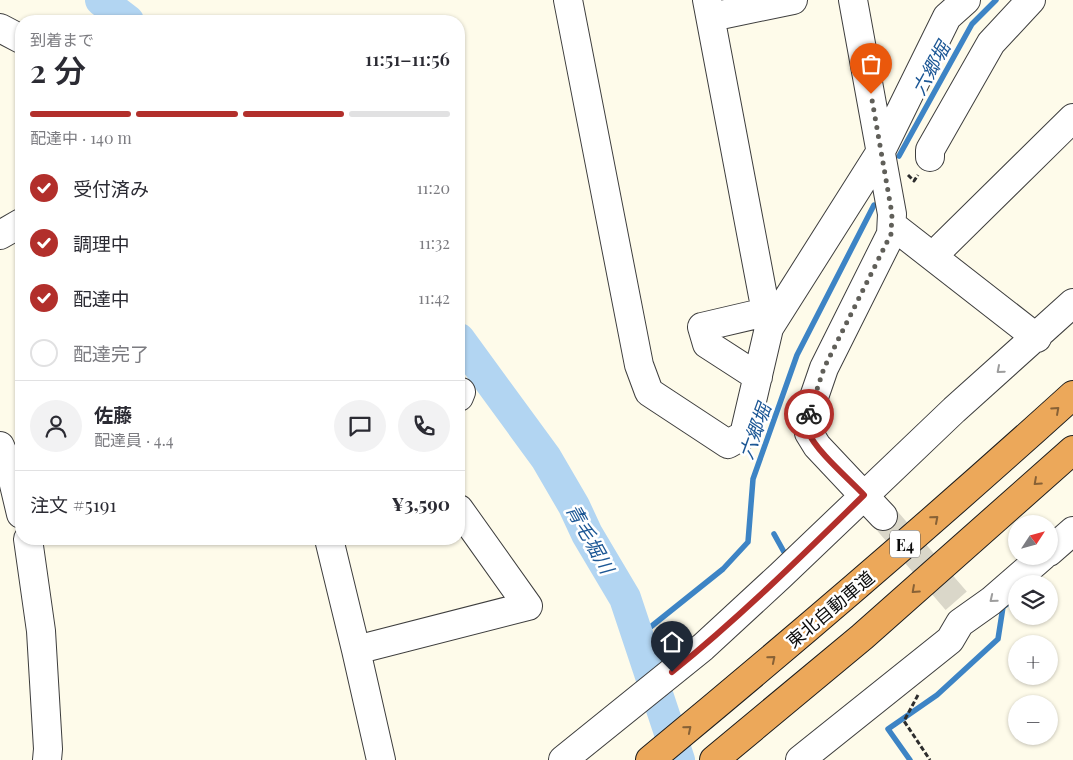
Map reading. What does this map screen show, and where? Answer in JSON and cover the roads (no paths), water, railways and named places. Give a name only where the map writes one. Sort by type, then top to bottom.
[{"type":"highway","name":"東北自動車道","points":[[650,760],[981,479],[1073,394]]},
{"type":"highway","name":"E4","points":[[714,760],[862,637],[1073,450]]},
{"type":"street","points":[[568,0],[639,365],[649,392],[728,444],[744,435],[758,377],[768,320],[709,8],[793,0]]},
{"type":"street","points":[[853,0],[881,150],[892,214],[892,225],[891,234],[872,276],[824,368],[807,421],[808,433],[817,446],[883,516]]},
{"type":"street","points":[[768,320],[881,150],[947,18],[966,0]]},
{"type":"street","points":[[930,158],[930,150],[991,43],[1031,0]]},
{"type":"street","points":[[0,28],[15,36]]},
{"type":"street","points":[[935,258],[942,247],[1073,118]]},
{"type":"street","points":[[892,225],[1036,338]]},
{"type":"street","points":[[0,234],[15,226]]},
{"type":"street","points":[[563,760],[702,647],[954,410],[1073,303]]},
{"type":"street","points":[[758,377],[707,344],[702,327],[768,320]]},
{"type":"street","points":[[0,446],[15,491]]},
{"type":"street","points":[[356,650],[528,606],[465,517]]},
{"type":"street","points":[[1058,544],[1073,531]]},
{"type":"street","points":[[29,545],[41,631],[48,749],[47,760]]},
{"type":"street","points":[[330,545],[381,760]]},
{"type":"street","points":[[800,760],[950,640],[960,613],[991,601],[1033,565]]},
{"type":"waterway","name":"青毛堀川","points":[[101,0],[120,15]]},
{"type":"waterway","name":"六郷堀","points":[[899,156],[972,24],[996,0]]},
{"type":"waterway","name":"六郷堀","points":[[638,637],[723,569],[748,542],[753,479],[797,355],[874,205]]},
{"type":"waterway","name":"青毛堀川","points":[[465,347],[546,458],[574,506],[587,534],[625,598],[679,760]]},
{"type":"waterway","name":"六郷堀","points":[[774,534],[784,552]]},
{"type":"waterway","points":[[910,760],[888,729],[937,695],[998,639],[1003,607],[1007,604]]},
{"type":"tunnel","points":[[883,516],[959,604]]}]
